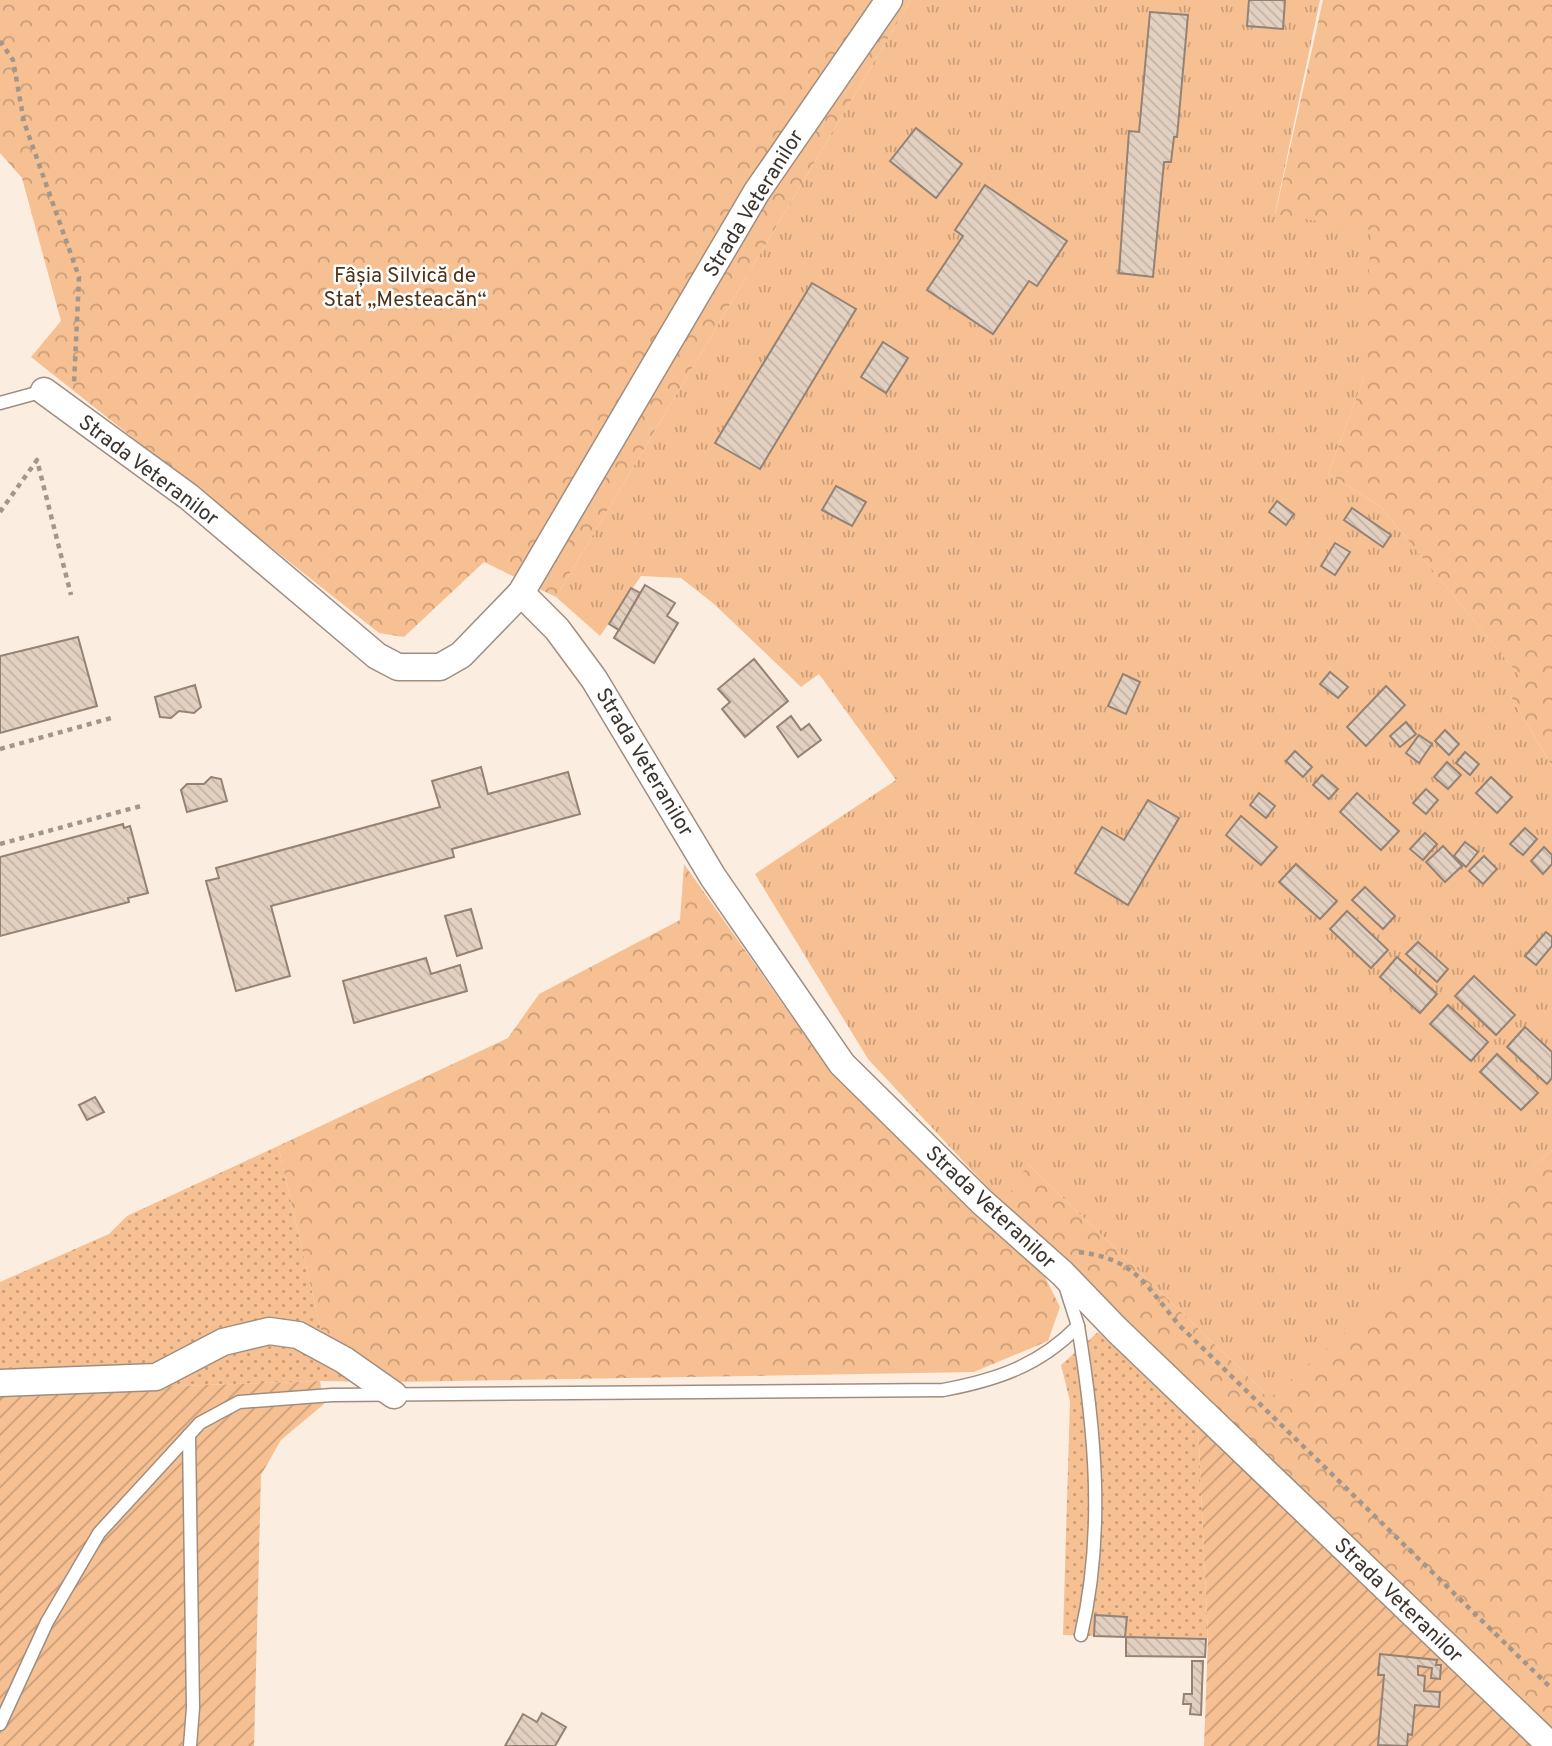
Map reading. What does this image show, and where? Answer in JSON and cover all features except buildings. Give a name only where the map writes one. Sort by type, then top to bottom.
[{"type":"street","name":"Strada Veteranilor","points":[[44,391],[189,497],[377,656],[398,667],[440,667],[461,655],[521,593],[756,192],[889,0]]},
{"type":"street","name":"Strada Veteranilor","points":[[521,593],[557,629],[594,679],[713,877],[842,1064],[982,1202],[1066,1262],[1117,1330],[1551,1746]]},
{"type":"street","points":[[0,1383],[156,1377],[223,1342],[269,1331],[298,1335],[344,1360],[394,1395]]},
{"type":"lane","name":"Strada Veteranilor","points":[[0,403],[44,391]]},
{"type":"lane","points":[[1066,1262],[1078,1326],[1094,1454],[1096,1517],[1091,1593],[1081,1636]]},
{"type":"lane","points":[[0,1724],[47,1622],[99,1533],[189,1435],[217,1411],[239,1402],[272,1398],[394,1395],[943,1390],[994,1379],[1028,1366],[1058,1347],[1078,1326]]},
{"type":"lane","points":[[189,1435],[193,1708],[190,1746]]},
{"type":"path","points":[[0,41],[13,60],[24,122],[79,277],[73,412]]},
{"type":"path","points":[[0,512],[37,460],[71,595]]},
{"type":"path","points":[[0,749],[115,717]]},
{"type":"path","points":[[0,844],[141,806]]},
{"type":"path","points":[[1066,1262],[1104,1255],[1130,1266],[1180,1326],[1552,1689]]},
{"type":"green space","name":"Fâșia Silvică de Stat „Mesteacăn“","points":[[0,0],[911,0],[556,597],[484,562],[404,637],[379,633],[31,357],[61,321],[22,178],[0,153]]},
{"type":"green space","points":[[911,0],[1320,0],[1275,214],[1371,230],[1364,377],[1328,474],[1380,506],[1526,684],[1511,697],[1552,766],[1552,1150],[1268,1400],[1260,1388],[1028,1164],[1003,1204],[868,1059],[755,874],[896,780],[819,674],[801,687],[714,604],[681,578],[641,576],[600,636],[556,597]]},
{"type":"green space","points":[[1323,0],[1552,0],[1552,766],[1511,697],[1525,683],[1380,506],[1328,474],[1364,377],[1275,215]]},
{"type":"green space","points":[[684,864],[833,1075],[1045,1277],[1060,1307],[1048,1341],[974,1372],[395,1382],[321,1330],[278,1146],[508,1038],[539,994],[680,920]]},
{"type":"green space","points":[[278,1146],[321,1330],[395,1382],[320,1381],[0,1392],[0,1282],[109,1234],[127,1216]]},
{"type":"green space","points":[[1552,1150],[1552,1732],[1003,1204],[1027,1163],[1260,1388],[1268,1399]]},
{"type":"green space","points":[[1098,1332],[1198,1425],[1208,1638],[1125,1637],[1126,1617],[1095,1616],[1094,1636],[1063,1635],[1070,1401],[1061,1365]]},
{"type":"green space","points":[[320,1381],[324,1404],[281,1440],[261,1475],[254,1746],[0,1746],[0,1392]]},
{"type":"green space","points":[[1198,1425],[1535,1746],[1204,1746],[1208,1638]]}]
